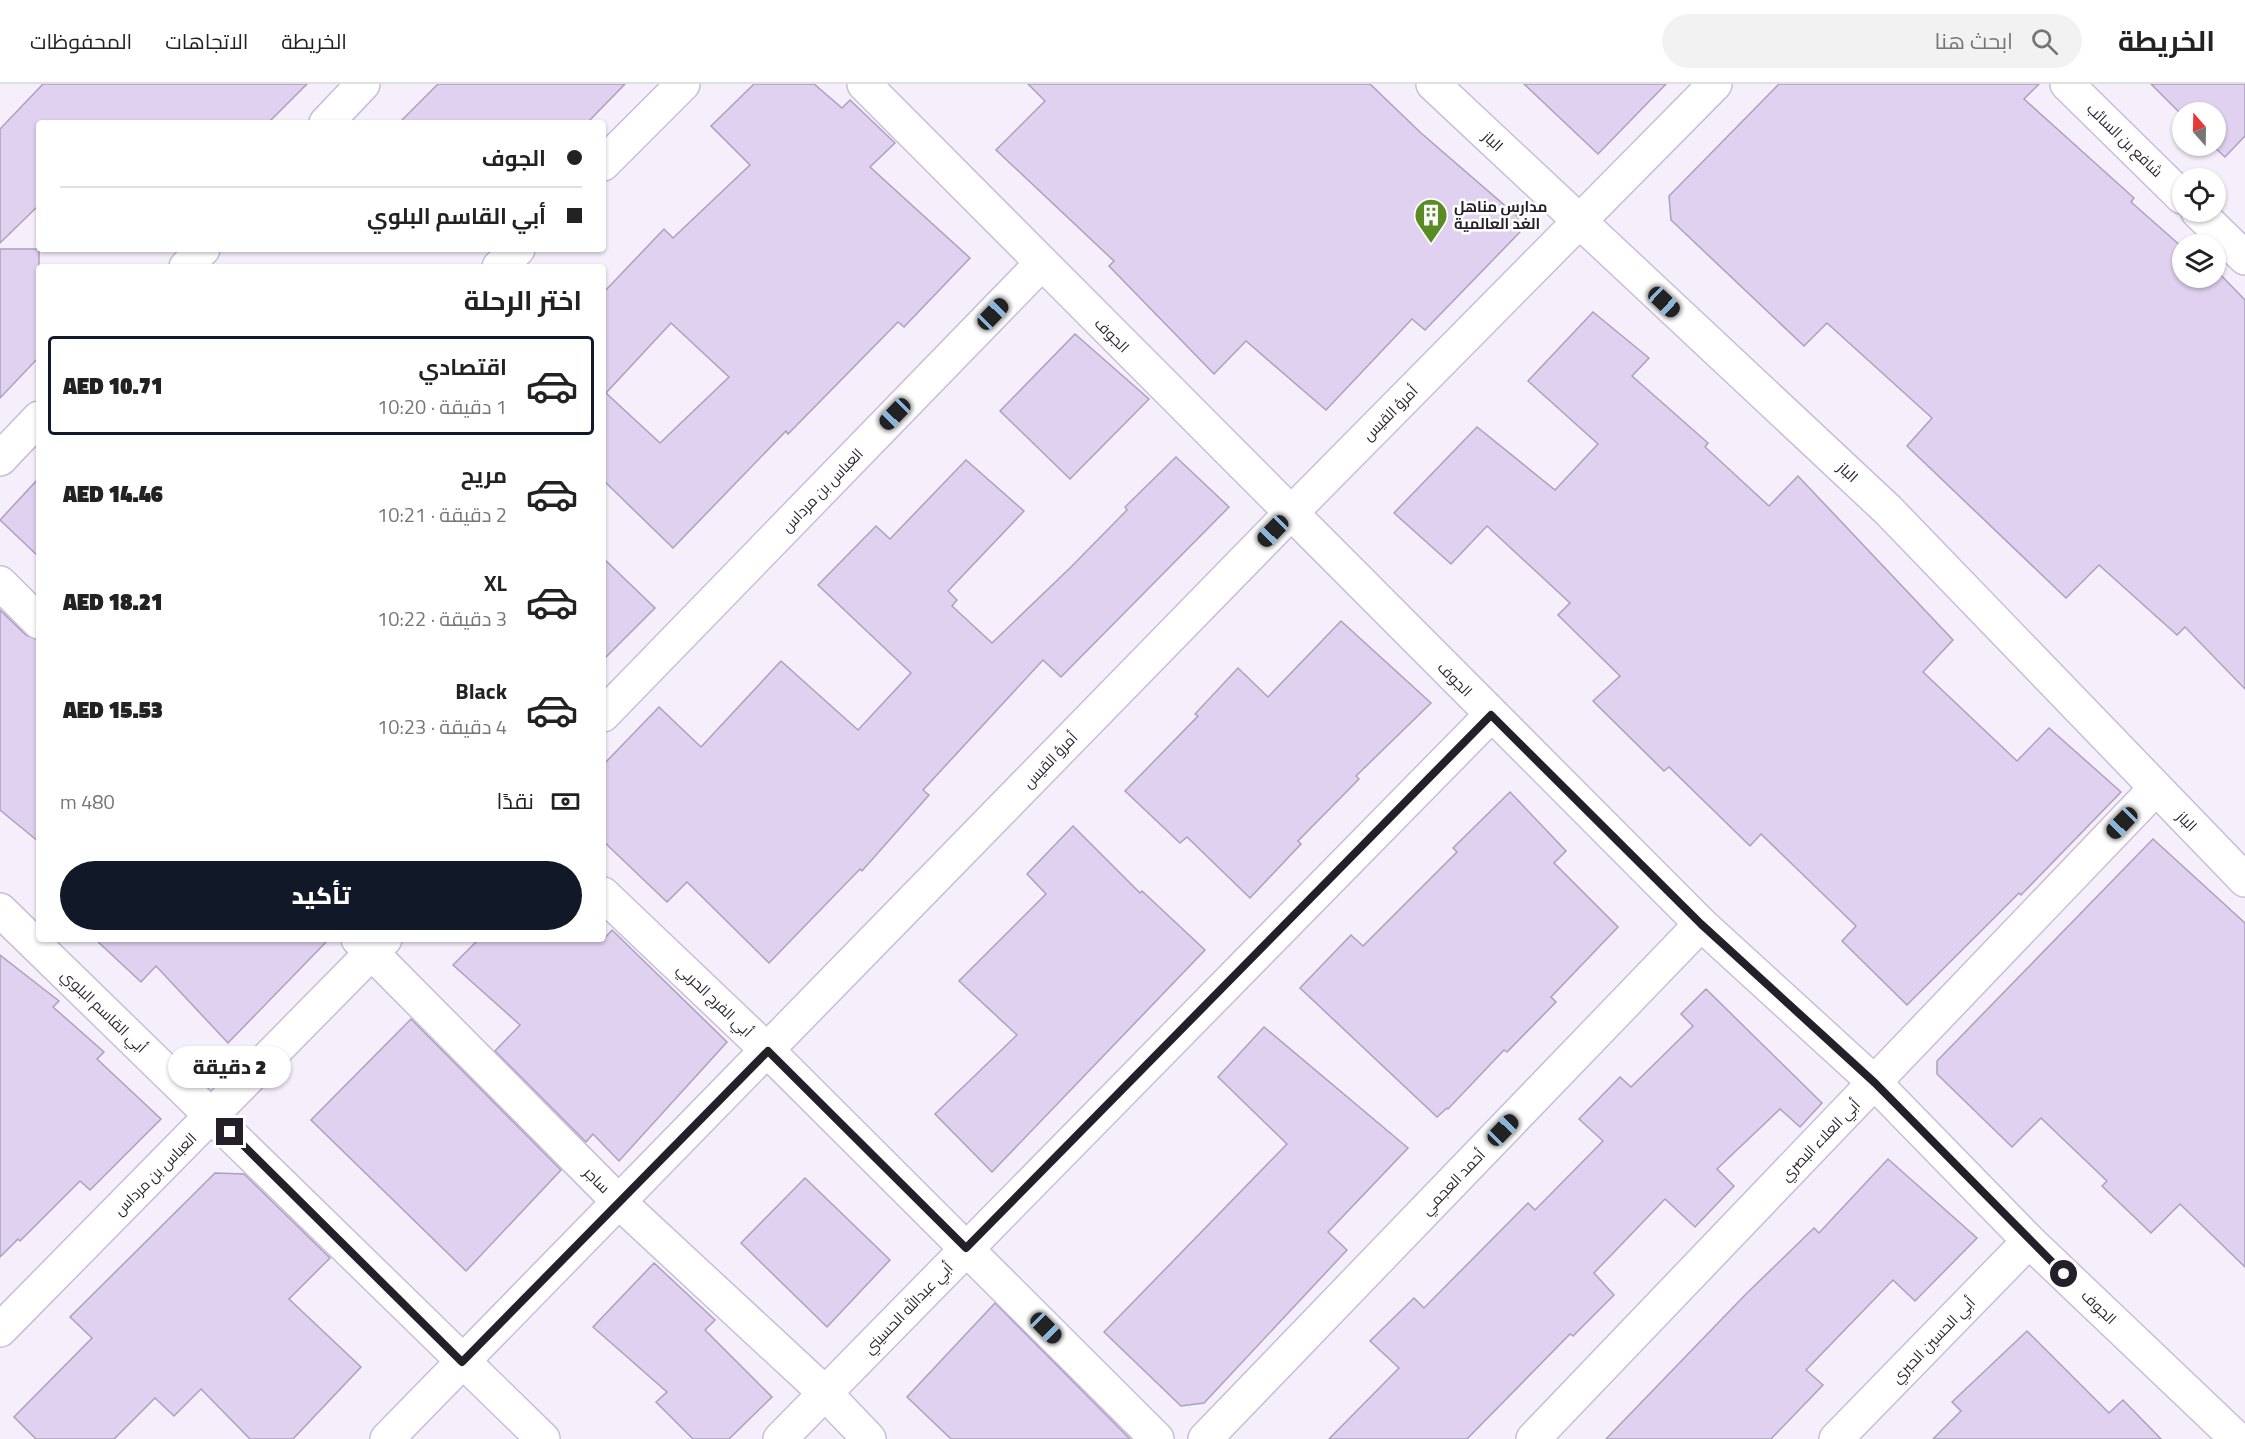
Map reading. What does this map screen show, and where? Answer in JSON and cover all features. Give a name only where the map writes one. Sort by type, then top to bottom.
[{"type":"street","points":[[329,120],[363,84]]},
{"type":"street","points":[[606,161],[683,84]]},
{"type":"street","name":"الجوف","points":[[864,84],[1701,924],[1875,1083],[2029,1241],[2237,1439]]},
{"type":"street","name":"الباز","points":[[1432,84],[1888,510],[2245,880]]},
{"type":"street","name":"أمرؤ القيس","points":[[387,1439],[1290,514],[1715,84]]},
{"type":"street","name":"شافع بن السائب","points":[[2067,84],[2172,187]]},
{"type":"street","points":[[2208,222],[2245,258]]},
{"type":"street","points":[[189,264],[200,252]]},
{"type":"street","points":[[503,264],[515,252]]},
{"type":"street","name":"العباس بن مرداس","points":[[606,712],[1041,264]]},
{"type":"street","points":[[0,459],[36,421]]},
{"type":"street","points":[[0,584],[36,619]]},
{"type":"street","name":"أبي عبدالله الحسيني","points":[[780,1439],[1491,715]]},
{"type":"street","name":"أبي العلاء البصري","points":[[1533,1439],[2155,789]]},
{"type":"street","name":"أبي الفرج الحربي","points":[[606,897],[768,1051],[1157,1439]]},
{"type":"street","name":"أبي القاسم البلوي","points":[[0,910],[543,1439]]},
{"type":"street","name":"أحمد العجمي","points":[[1205,1439],[1701,924]]},
{"type":"street","name":"العباس بن مرداس","points":[[0,1330],[213,1116],[372,944]]},
{"type":"street","name":"ساجر","points":[[372,944],[618,1201],[825,1393],[869,1439]]},
{"type":"street","name":"أبي الحسين الحبري","points":[[1836,1439],[2029,1241]]},
{"type":"building","points":[[43,84],[307,84],[271,120],[36,120],[36,208],[0,243],[0,129]]},
{"type":"building","points":[[438,84],[625,84],[590,120],[402,120]]},
{"type":"building","points":[[754,84],[814,84],[842,108],[850,100],[895,143],[870,167],[970,258],[904,327],[898,322],[788,434],[786,431],[673,548],[606,483],[606,393],[606,290],[664,229],[673,238],[750,165],[711,126]],"holes":[[[671,323],[729,377],[660,443],[606,393]]]},
{"type":"building","points":[[1028,84],[1370,84],[1421,133],[1518,217],[1520,232],[1425,330],[1412,319],[1326,410],[1246,341],[1214,374],[1109,266],[1114,261],[996,150],[1045,101]]},
{"type":"building","points":[[1524,84],[1666,84],[1598,154]]},
{"type":"building","points":[[1779,84],[2039,84],[2024,99],[2134,198],[2131,202],[2172,238],[2172,288],[2226,288],[2226,280],[2245,300],[2245,689],[2185,627],[2177,635],[2099,565],[2066,598],[1907,446],[1932,418],[1827,323],[1804,346],[1671,220],[1669,196]]},
{"type":"building","points":[[2151,84],[2245,84],[2245,136],[2226,156],[2226,102],[2172,102],[2172,105]]},
{"type":"building","points":[[0,249],[36,249],[36,252],[39,252],[39,264],[36,264],[36,360],[0,398]]},
{"type":"building","points":[[1593,312],[1649,358],[1632,376],[1708,443],[1705,447],[1769,506],[1798,476],[1953,640],[1923,672],[2017,761],[2049,728],[2121,792],[2021,895],[2019,893],[1907,1005],[1842,941],[1856,926],[1761,834],[1750,846],[1669,767],[1664,771],[1593,701],[1620,676],[1558,615],[1570,603],[1487,526],[1451,564],[1394,513],[1477,427],[1555,490],[1598,444],[1528,381]]},
{"type":"building","points":[[1075,334],[1149,399],[1070,479],[1000,411]]},
{"type":"building","points":[[1176,457],[1229,507],[1061,677],[1043,660],[923,790],[929,795],[862,871],[860,869],[769,963],[687,882],[667,902],[606,844],[606,762],[659,707],[701,747],[781,661],[858,730],[911,673],[818,585],[876,526],[890,539],[966,460],[1024,511],[948,591],[957,600],[952,606],[992,643],[1127,510],[1125,507]]},
{"type":"building","points":[[36,481],[36,554],[0,520]]},
{"type":"building","points":[[606,561],[655,608],[606,657]]},
{"type":"building","points":[[0,610],[26,635],[36,639],[36,840],[0,810]]},
{"type":"building","points":[[1341,621],[1431,703],[1356,776],[1359,779],[1298,841],[1301,844],[1250,898],[1187,837],[1180,843],[1125,791],[1198,716],[1195,714],[1238,668],[1268,697]]},
{"type":"building","points":[[1510,792],[1566,851],[1554,863],[1618,927],[1551,997],[1556,1002],[1507,1052],[1504,1050],[1448,1109],[1437,1117],[1300,988],[1351,935],[1363,946],[1457,852],[1453,848]]},
{"type":"building","points":[[1073,826],[1140,893],[1142,891],[1205,950],[992,1172],[935,1114],[1017,1035],[959,981],[1046,894],[1027,874]]},
{"type":"building","points":[[2153,839],[2245,923],[2245,1267],[2180,1204],[2151,1233],[2102,1186],[2107,1181],[2041,1118],[2012,1147],[1937,1074],[1937,1061]]},
{"type":"building","points":[[612,930],[727,1042],[619,1161],[593,1134],[586,1142],[495,1051],[520,1025],[453,965],[476,942],[606,942],[606,937]]},
{"type":"building","points":[[98,942],[326,942],[228,1043],[156,966],[141,982]]},
{"type":"building","points":[[0,955],[59,1001],[53,1007],[104,1052],[97,1059],[161,1119],[90,1190],[80,1181],[20,1241],[18,1239],[0,1257]]},
{"type":"building","points":[[1706,989],[1822,1103],[1800,1127],[1780,1109],[1717,1169],[1734,1186],[1695,1227],[1665,1199],[1594,1273],[1614,1295],[1573,1336],[1570,1334],[1467,1439],[1329,1439],[1399,1368],[1370,1341],[1414,1298],[1424,1308],[1528,1203],[1535,1210],[1603,1141],[1579,1119],[1620,1077],[1631,1087],[1693,1026],[1681,1014]]},
{"type":"building","points":[[411,1019],[561,1170],[466,1271],[311,1120]]},
{"type":"building","points":[[1264,1027],[1408,1148],[1328,1232],[1347,1250],[1204,1403],[1181,1406],[1104,1332],[1287,1144],[1218,1077]]},
{"type":"building","points":[[1888,1159],[1977,1238],[1915,1301],[1893,1280],[1806,1370],[1823,1385],[1771,1439],[1606,1439],[1745,1295],[1814,1228],[1819,1233]]},
{"type":"building","points":[[215,1173],[244,1174],[330,1258],[289,1299],[361,1367],[293,1439],[250,1439],[201,1389],[174,1416],[155,1398],[114,1439],[36,1439],[14,1417],[92,1338],[70,1317]]},
{"type":"building","points":[[805,1178],[890,1260],[827,1327],[741,1243]]},
{"type":"building","points":[[654,1263],[715,1320],[705,1330],[772,1397],[729,1439],[693,1439],[656,1402],[667,1392],[593,1327]]},
{"type":"building","points":[[995,1303],[1130,1439],[951,1439],[907,1397]]},
{"type":"building","points":[[2027,1331],[2109,1413],[2123,1400],[2161,1439],[1933,1439],[1961,1411],[1952,1402]]},
{"type":"place","name":"مدارس مناهل الغد العالمية","points":[[1431,244]]},
{"type":"route","points":[[230,1132],[462,1362],[768,1051],[966,1248],[1491,715],[1701,924],[1875,1083],[2064,1274]]}]
